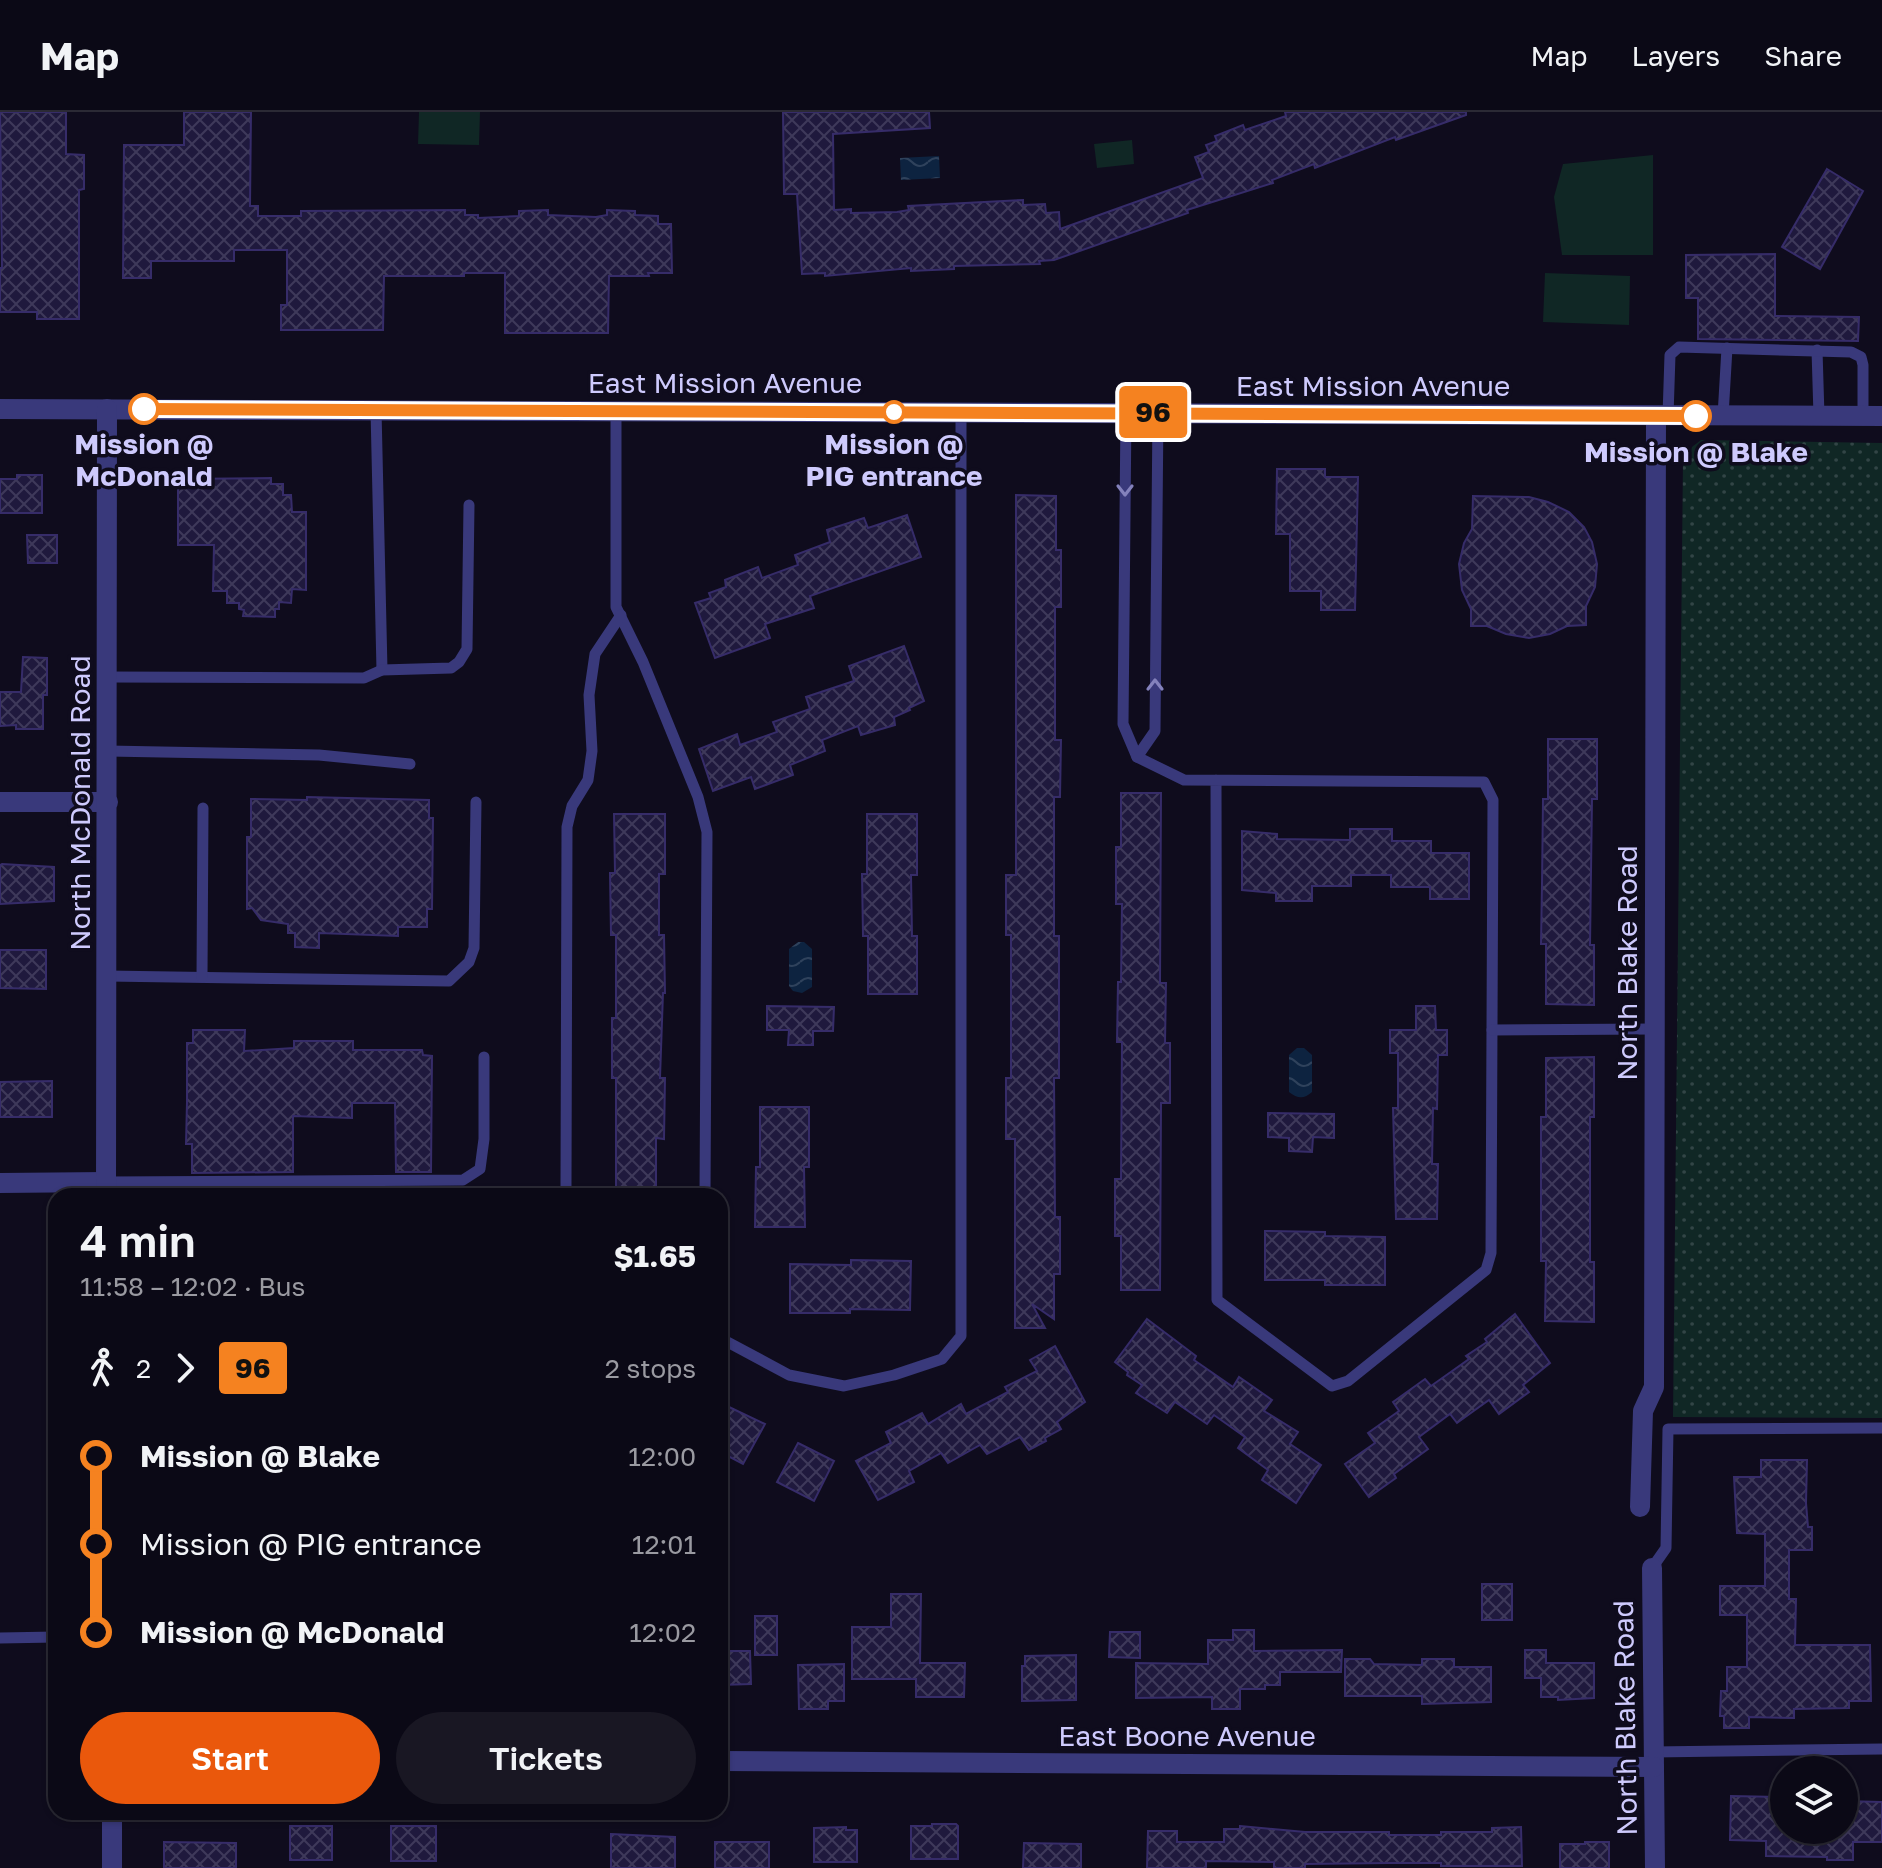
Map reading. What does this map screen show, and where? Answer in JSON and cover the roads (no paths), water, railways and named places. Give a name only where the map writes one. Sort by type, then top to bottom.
[{"type":"street","name":"East Mission Avenue","points":[[0,409],[1872,416]]},
{"type":"street","name":"North McDonald Road","points":[[106,1188],[107,409]]},
{"type":"street","name":"North Blake Road","points":[[1640,1507],[1643,1411],[1654,1387],[1662,416]]},
{"type":"street","points":[[0,802],[108,802]]},
{"type":"street","points":[[0,1183],[88,1188]]},
{"type":"street","name":"North Blake Road","points":[[1652,1568],[1655,1868]]},
{"type":"street","name":"East Boone Avenue","points":[[728,1761],[1653,1760]]},
{"type":"street","points":[[112,1820],[112,1868]]},
{"type":"lane","points":[[1662,416],[1670,355],[1679,347],[1851,352],[1861,357],[1872,416]]},
{"type":"lane","points":[[1723,416],[1727,348]]},
{"type":"lane","points":[[1817,350],[1819,416]]},
{"type":"lane","points":[[376,410],[382,670]]},
{"type":"lane","points":[[616,411],[616,607],[698,797],[707,832],[705,1188]]},
{"type":"lane","points":[[728,1342],[789,1375],[844,1386],[894,1375],[942,1359],[961,1336],[961,412]]},
{"type":"lane","points":[[1126,412],[1123,724],[1137,757],[1184,780],[1216,780],[1484,782],[1493,800],[1491,1253],[1486,1270],[1348,1381],[1332,1386],[1217,1300],[1216,780]]},
{"type":"lane","points":[[1137,757],[1155,731],[1158,412]]},
{"type":"lane","points":[[108,677],[364,678],[382,670],[451,668],[467,649],[469,505]]},
{"type":"lane","points":[[566,1186],[567,827],[572,806],[588,780],[592,751],[589,695],[595,654],[621,615]]},
{"type":"lane","points":[[108,751],[319,755],[410,764]]},
{"type":"lane","points":[[107,976],[449,981],[469,962],[474,948],[476,802]]},
{"type":"lane","points":[[202,977],[203,808]]},
{"type":"lane","points":[[1492,1030],[1655,1029]]},
{"type":"lane","points":[[146,1188],[463,1180],[480,1169],[484,1139],[484,1057]]},
{"type":"lane","points":[[1652,1568],[1666,1548],[1668,1429],[1882,1428]]},
{"type":"lane","points":[[0,1638],[48,1637]]},
{"type":"lane","points":[[1653,1760],[1882,1749]]},
{"type":"water","points":[[939,156],[940,178],[901,180],[900,158]]},
{"type":"water","points":[[798,942],[804,942],[812,949],[812,987],[802,993],[793,991],[789,986],[789,949]]},
{"type":"water","points":[[1297,1048],[1304,1048],[1312,1055],[1312,1092],[1301,1097],[1289,1092],[1289,1055]]},
{"type":"place","name":"Mission @ McDonald","points":[[144,409]]},
{"type":"place","name":"Mission @ PIG entrance","points":[[894,412]]},
{"type":"place","name":"Mission @ Blake","points":[[1696,416]]}]
